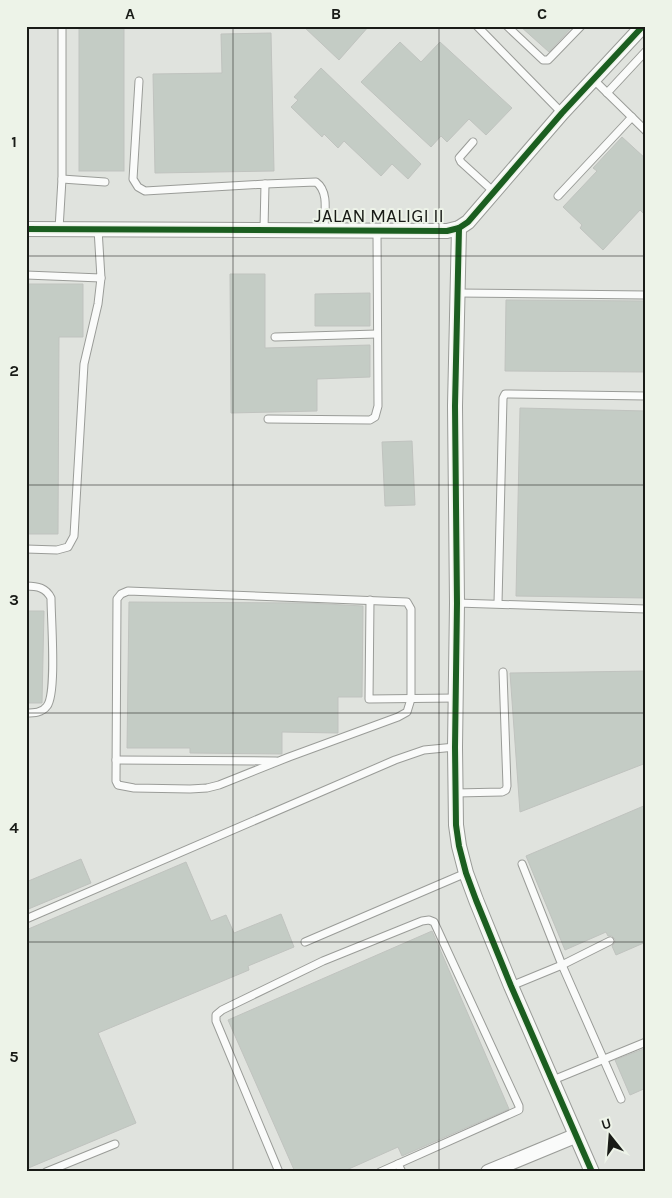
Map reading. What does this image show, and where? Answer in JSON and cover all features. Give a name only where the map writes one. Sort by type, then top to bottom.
[{"type":"street","name":"JALAN MALIGI II","points":[[26,229],[264,229],[377,232],[447,231],[459,228],[468,222],[562,113],[643,26]]},
{"type":"street","points":[[459,228],[456,293],[455,406],[457,603],[456,825],[466,872],[511,986],[592,1172]]},
{"type":"street","points":[[488,1172],[575,1136]]},
{"type":"lane","points":[[59,229],[62,179],[62,26]]},
{"type":"lane","points":[[477,26],[562,113]]},
{"type":"lane","points":[[507,26],[543,60],[548,60],[581,26]]},
{"type":"lane","points":[[607,93],[646,51]]},
{"type":"lane","points":[[593,79],[646,131]]},
{"type":"lane","points":[[139,81],[133,180],[138,187],[145,191],[316,182],[321,186],[325,197],[324,230]]},
{"type":"lane","points":[[558,196],[632,117]]},
{"type":"lane","points":[[474,142],[459,158],[494,192]]},
{"type":"lane","points":[[62,179],[105,182]]},
{"type":"lane","points":[[264,229],[265,184]]},
{"type":"lane","points":[[26,549],[57,550],[68,546],[74,536],[84,364],[98,304],[101,278],[98,228]]},
{"type":"lane","points":[[268,419],[370,420],[375,417],[378,406],[377,232]]},
{"type":"lane","points":[[26,275],[101,278]]},
{"type":"lane","points":[[456,293],[646,295]]},
{"type":"lane","points":[[275,337],[377,334]]},
{"type":"lane","points":[[498,603],[503,398],[506,394],[646,396]]},
{"type":"lane","points":[[26,586],[37,586],[44,589],[51,598],[52,687],[50,702],[46,708],[38,712],[26,713]]},
{"type":"lane","points":[[128,591],[370,600],[404,601],[411,607],[411,699],[407,712],[398,718],[278,761],[219,785],[190,789],[134,788],[118,785],[116,781],[117,599],[121,594],[128,591]]},
{"type":"lane","points":[[370,600],[369,699],[456,698]]},
{"type":"lane","points":[[457,603],[646,609]]},
{"type":"lane","points":[[456,793],[502,792],[506,790],[503,672]]},
{"type":"lane","points":[[26,919],[395,760],[424,750],[455,747]]},
{"type":"lane","points":[[116,760],[278,761]]},
{"type":"lane","points":[[522,864],[562,965],[621,1099]]},
{"type":"lane","points":[[305,942],[466,872]]},
{"type":"lane","points":[[279,1172],[216,1021],[216,1015],[222,1010],[323,961],[422,921],[429,920],[434,922],[519,1106],[519,1110],[380,1172]]},
{"type":"lane","points":[[511,986],[562,965],[610,941]]},
{"type":"lane","points":[[553,1080],[646,1042]]},
{"type":"lane","points":[[46,1172],[115,1144]]},
{"type":"lane","points":[[398,1164],[402,1172]]},
{"type":"building","points":[[79,26],[124,26],[124,171],[79,171]]},
{"type":"building","points":[[303,26],[369,26],[339,60]]},
{"type":"building","points":[[520,26],[573,26],[549,52]]},
{"type":"building","points":[[271,33],[274,171],[155,173],[153,74],[222,73],[221,34]]},
{"type":"building","points":[[400,42],[421,62],[440,42],[512,108],[486,135],[469,119],[447,142],[441,136],[431,147],[361,82]]},
{"type":"building","points":[[321,68],[421,164],[408,179],[392,164],[381,176],[344,141],[338,148],[324,134],[322,137],[291,107],[298,100],[294,97]]},
{"type":"building","points":[[622,137],[646,159],[646,216],[640,210],[603,250],[580,228],[582,225],[563,207],[597,171],[593,168]]},
{"type":"building","points":[[230,274],[265,274],[265,348],[370,345],[370,377],[317,379],[317,411],[231,413]]},
{"type":"building","points":[[26,284],[83,284],[83,337],[59,337],[58,534],[26,534]]},
{"type":"building","points":[[370,293],[370,326],[315,326],[315,294]]},
{"type":"building","points":[[506,300],[646,301],[646,372],[505,371]]},
{"type":"building","points":[[520,408],[646,411],[646,598],[516,596]]},
{"type":"building","points":[[412,441],[415,505],[385,506],[382,442]]},
{"type":"building","points":[[129,602],[307,603],[363,606],[362,697],[338,697],[338,733],[282,732],[282,754],[190,753],[190,748],[127,748]]},
{"type":"building","points":[[26,611],[44,611],[42,703],[26,703]]},
{"type":"building","points":[[646,671],[646,763],[520,812],[510,673]]},
{"type":"building","points":[[646,805],[646,942],[616,955],[612,946],[615,943],[615,939],[612,936],[608,936],[606,932],[565,950],[526,856]]},
{"type":"building","points":[[81,859],[91,883],[26,910],[26,882]]},
{"type":"building","points":[[186,862],[211,921],[226,915],[234,933],[281,914],[294,947],[248,966],[249,970],[98,1033],[136,1123],[26,1169],[26,930]]},
{"type":"building","points":[[432,931],[509,1109],[402,1156],[398,1147],[342,1172],[295,1172],[228,1020]]},
{"type":"building","points":[[646,1048],[646,1088],[630,1095],[615,1060]]},
{"type":"cycle path","points":[[26,229],[447,231],[459,228],[468,222],[562,113],[643,26]]},
{"type":"cycle path","points":[[459,228],[455,406],[457,603],[456,825],[466,873],[476,900],[511,986],[592,1172]]}]
